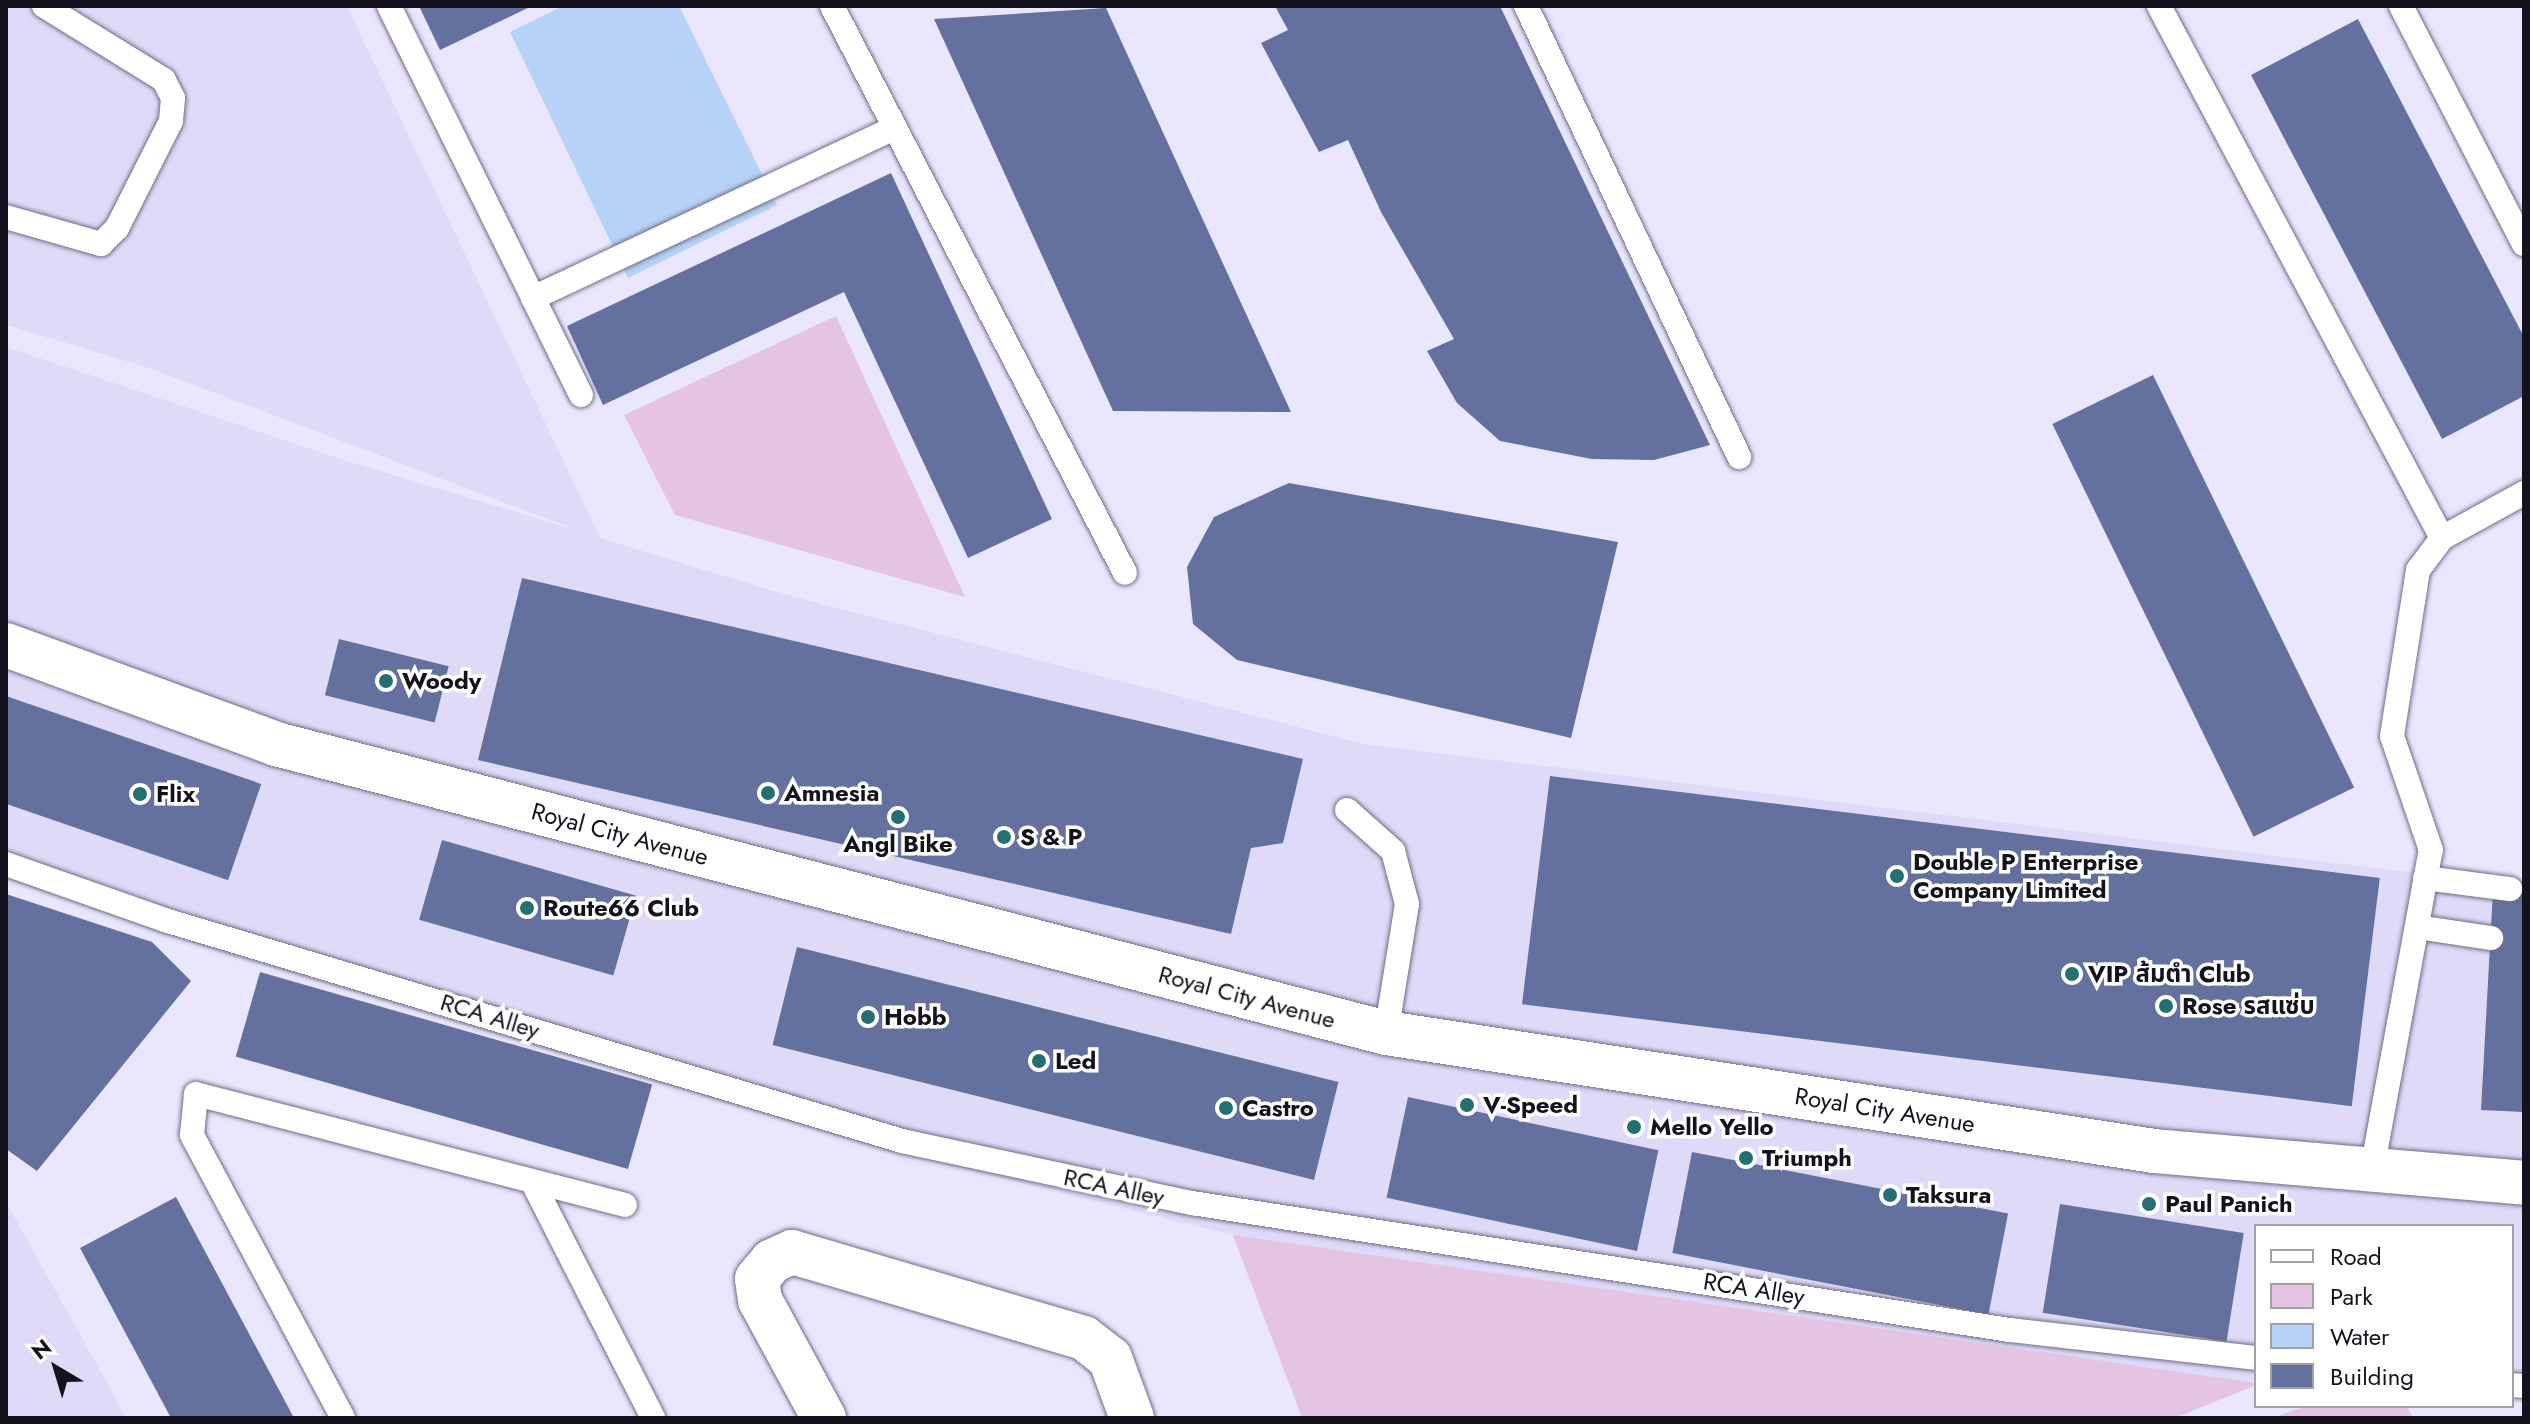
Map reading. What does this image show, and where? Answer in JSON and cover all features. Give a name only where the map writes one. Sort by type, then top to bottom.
[{"type":"street","name":"Royal City Avenue","points":[[6,645],[276,744],[1386,1033],[2154,1151],[2524,1183]]},
{"type":"street","points":[[824,1418],[760,1300],[757,1279],[772,1261],[792,1252],[1084,1338],[1110,1358],[1132,1418]]},
{"type":"lane","points":[[6,217],[101,244],[117,228],[171,121],[173,98],[164,80],[44,6]]},
{"type":"lane","points":[[389,6],[581,395]]},
{"type":"lane","points":[[832,6],[1125,573]]},
{"type":"lane","points":[[1526,6],[1739,457]]},
{"type":"lane","points":[[2159,6],[2442,538]]},
{"type":"lane","points":[[2401,6],[2524,244]]},
{"type":"lane","points":[[533,298],[895,128]]},
{"type":"lane","points":[[2372,1170],[2431,850],[2392,736],[2418,570],[2442,538],[2524,493]]},
{"type":"lane","points":[[1347,810],[1393,851],[1407,904],[1386,1033]]},
{"type":"lane","name":"RCA Alley","points":[[6,864],[168,921],[917,1144],[1192,1203],[2010,1330],[2254,1358]]},
{"type":"lane","points":[[2425,878],[2510,889]]},
{"type":"lane","points":[[2417,927],[2491,938]]},
{"type":"lane","points":[[343,1418],[192,1135],[196,1094],[534,1185],[625,1205]]},
{"type":"lane","points":[[534,1185],[653,1418]]},
{"type":"shaded area","points":[[6,6],[347,6],[600,538],[783,594],[1364,744],[2409,872],[2524,880],[2524,1393],[2514,1392],[2514,1224],[2254,1224],[2254,1383],[1233,1235],[879,1148],[230,956],[6,879],[6,347],[350,462],[582,532],[149,368],[6,325]]},
{"type":"shaded area","points":[[6,1202],[111,1390],[126,1418],[6,1418]]},
{"type":"green space","points":[[836,316],[965,597],[675,515],[624,415]]},
{"type":"green space","points":[[1233,1235],[2254,1383],[2254,1386],[2175,1418],[1302,1418]]},
{"type":"green space","points":[[2300,1408],[2408,1408],[2413,1418],[2272,1418]]},
{"type":"water","points":[[563,6],[679,6],[777,205],[628,278],[510,32]]},
{"type":"building","points":[[419,6],[532,6],[440,50]]},
{"type":"building","points":[[1275,6],[1500,6],[1710,445],[1654,460],[1592,459],[1500,441],[1457,403],[1427,351],[1454,339],[1381,212],[1348,140],[1319,152],[1261,43],[1288,30]]},
{"type":"building","points":[[1106,8],[1291,412],[1113,411],[934,19]]},
{"type":"building","points":[[2358,19],[2524,337],[2524,396],[2442,439],[2251,75]]},
{"type":"building","points":[[891,173],[1052,519],[968,558],[844,292],[603,405],[567,326]]},
{"type":"building","points":[[2153,375],[2354,788],[2254,837],[2052,424]]},
{"type":"building","points":[[1289,483],[1618,542],[1571,738],[1237,660],[1193,624],[1187,567],[1214,517]]},
{"type":"building","points":[[522,578],[1303,759],[1283,843],[1251,848],[1231,934],[478,760]]},
{"type":"building","name":"Woody","points":[[339,639],[449,666],[435,723],[325,695]]},
{"type":"building","name":"Flix","points":[[6,696],[261,784],[228,880],[6,804]]},
{"type":"building","points":[[1550,776],[2380,878],[2352,1106],[1522,1004]]},
{"type":"building","name":"Route66 Club","points":[[442,840],[636,896],[613,975],[419,920]]},
{"type":"building","points":[[2493,891],[2524,892],[2524,1112],[2481,1110]]},
{"type":"building","points":[[6,894],[152,942],[191,981],[37,1171],[6,1149]]},
{"type":"building","points":[[797,947],[1338,1082],[1314,1180],[773,1045]]},
{"type":"building","points":[[260,972],[652,1084],[628,1169],[236,1057]]},
{"type":"building","points":[[1408,1097],[1658,1150],[1637,1251],[1387,1198]]},
{"type":"building","points":[[1692,1152],[2008,1213],[1988,1315],[1672,1253]]},
{"type":"building","points":[[176,1197],[294,1418],[171,1418],[80,1248]]},
{"type":"building","points":[[2060,1204],[2244,1233],[2227,1342],[2043,1313]]},
{"type":"place","name":"Woody","points":[[386,681]]},
{"type":"place","name":"Amnesia","points":[[768,793]]},
{"type":"place","name":"Flix","points":[[140,794]]},
{"type":"place","name":"Angl Bike","points":[[898,817]]},
{"type":"place","name":"S & P","points":[[1004,837]]},
{"type":"place","name":"Double P Enterprise Company Limited","points":[[1897,876]]},
{"type":"place","name":"Route66 Club","points":[[527,908]]},
{"type":"place","name":"VIP ส้มตำ Club","points":[[2072,974]]},
{"type":"place","name":"Rose รสแซ่บ","points":[[2166,1006]]},
{"type":"place","name":"Hobb","points":[[868,1017]]},
{"type":"place","name":"Led","points":[[1039,1061]]},
{"type":"place","name":"V-Speed","points":[[1467,1105]]},
{"type":"place","name":"Castro","points":[[1226,1108]]},
{"type":"place","name":"Mello Yello","points":[[1634,1127]]},
{"type":"place","name":"Triumph","points":[[1746,1158]]},
{"type":"place","name":"Taksura","points":[[1890,1195]]},
{"type":"place","name":"Paul Panich","points":[[2149,1204]]}]
